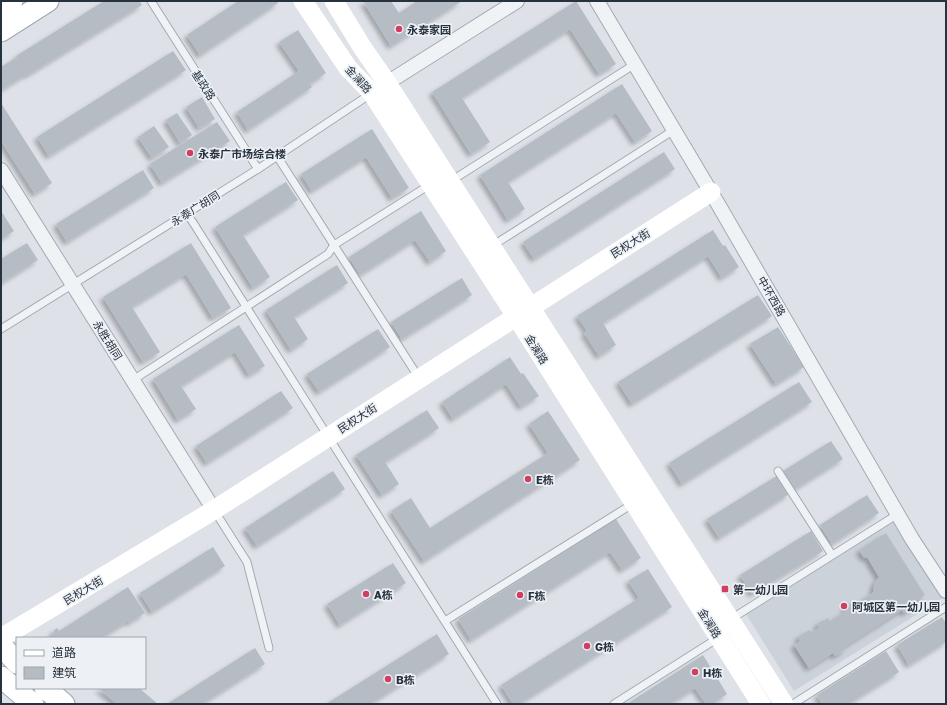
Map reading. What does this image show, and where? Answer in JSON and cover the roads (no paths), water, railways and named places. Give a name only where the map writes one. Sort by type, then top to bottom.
[{"type":"main road","points":[[1,8],[12,1]]},
{"type":"main road","points":[[1,31],[48,1]]},
{"type":"main road","points":[[1,645],[16,661]]},
{"type":"main road","points":[[1,677],[33,704]]},
{"type":"main road","points":[[46,689],[64,704]]},
{"type":"street","name":"金澜路","points":[[304,1],[348,68],[380,88],[450,181],[492,246],[523,311],[634,503],[760,704]]},
{"type":"street","name":"金澜路","points":[[334,1],[362,47],[380,88],[431,184],[523,311],[730,620],[784,704]]},
{"type":"street","points":[[380,88],[516,1]]},
{"type":"street","name":"中环西路","points":[[597,1],[711,192],[898,514],[946,591]]},
{"type":"street","name":"永胜胡同","points":[[1,170],[214,510]]},
{"type":"street","name":"民权大街","points":[[1,638],[214,510],[711,192]]},
{"type":"lane","name":"基政路","points":[[151,1],[258,169]]},
{"type":"lane","points":[[450,181],[635,64]]},
{"type":"lane","name":"永泰广胡同","points":[[1,329],[258,169],[380,88]]},
{"type":"lane","points":[[492,246],[674,130]]},
{"type":"lane","points":[[277,156],[419,378]]},
{"type":"lane","points":[[133,380],[328,254],[334,245],[431,184]]},
{"type":"lane","points":[[187,213],[497,704]]},
{"type":"lane","points":[[778,471],[832,555]]},
{"type":"lane","points":[[445,621],[634,503]]},
{"type":"lane","points":[[214,510],[247,562],[269,648]]},
{"type":"lane","points":[[730,620],[898,514]]},
{"type":"lane","points":[[793,704],[946,607]]},
{"type":"lane","points":[[614,704],[719,637]]},
{"type":"place","name":"永泰家园","points":[[399,29]]},
{"type":"place","name":"永泰广市场综合楼","points":[[190,153]]},
{"type":"place","name":"E栋","points":[[528,479]]},
{"type":"place","name":"第一幼儿园","points":[[725,589]]},
{"type":"place","name":"A栋","points":[[366,594]]},
{"type":"place","name":"F栋","points":[[520,595]]},
{"type":"place","name":"阿城区第一幼儿园","points":[[844,606]]},
{"type":"place","name":"G栋","points":[[587,646]]},
{"type":"place","name":"H栋","points":[[695,672]]},
{"type":"place","name":"B栋","points":[[388,679]]}]
